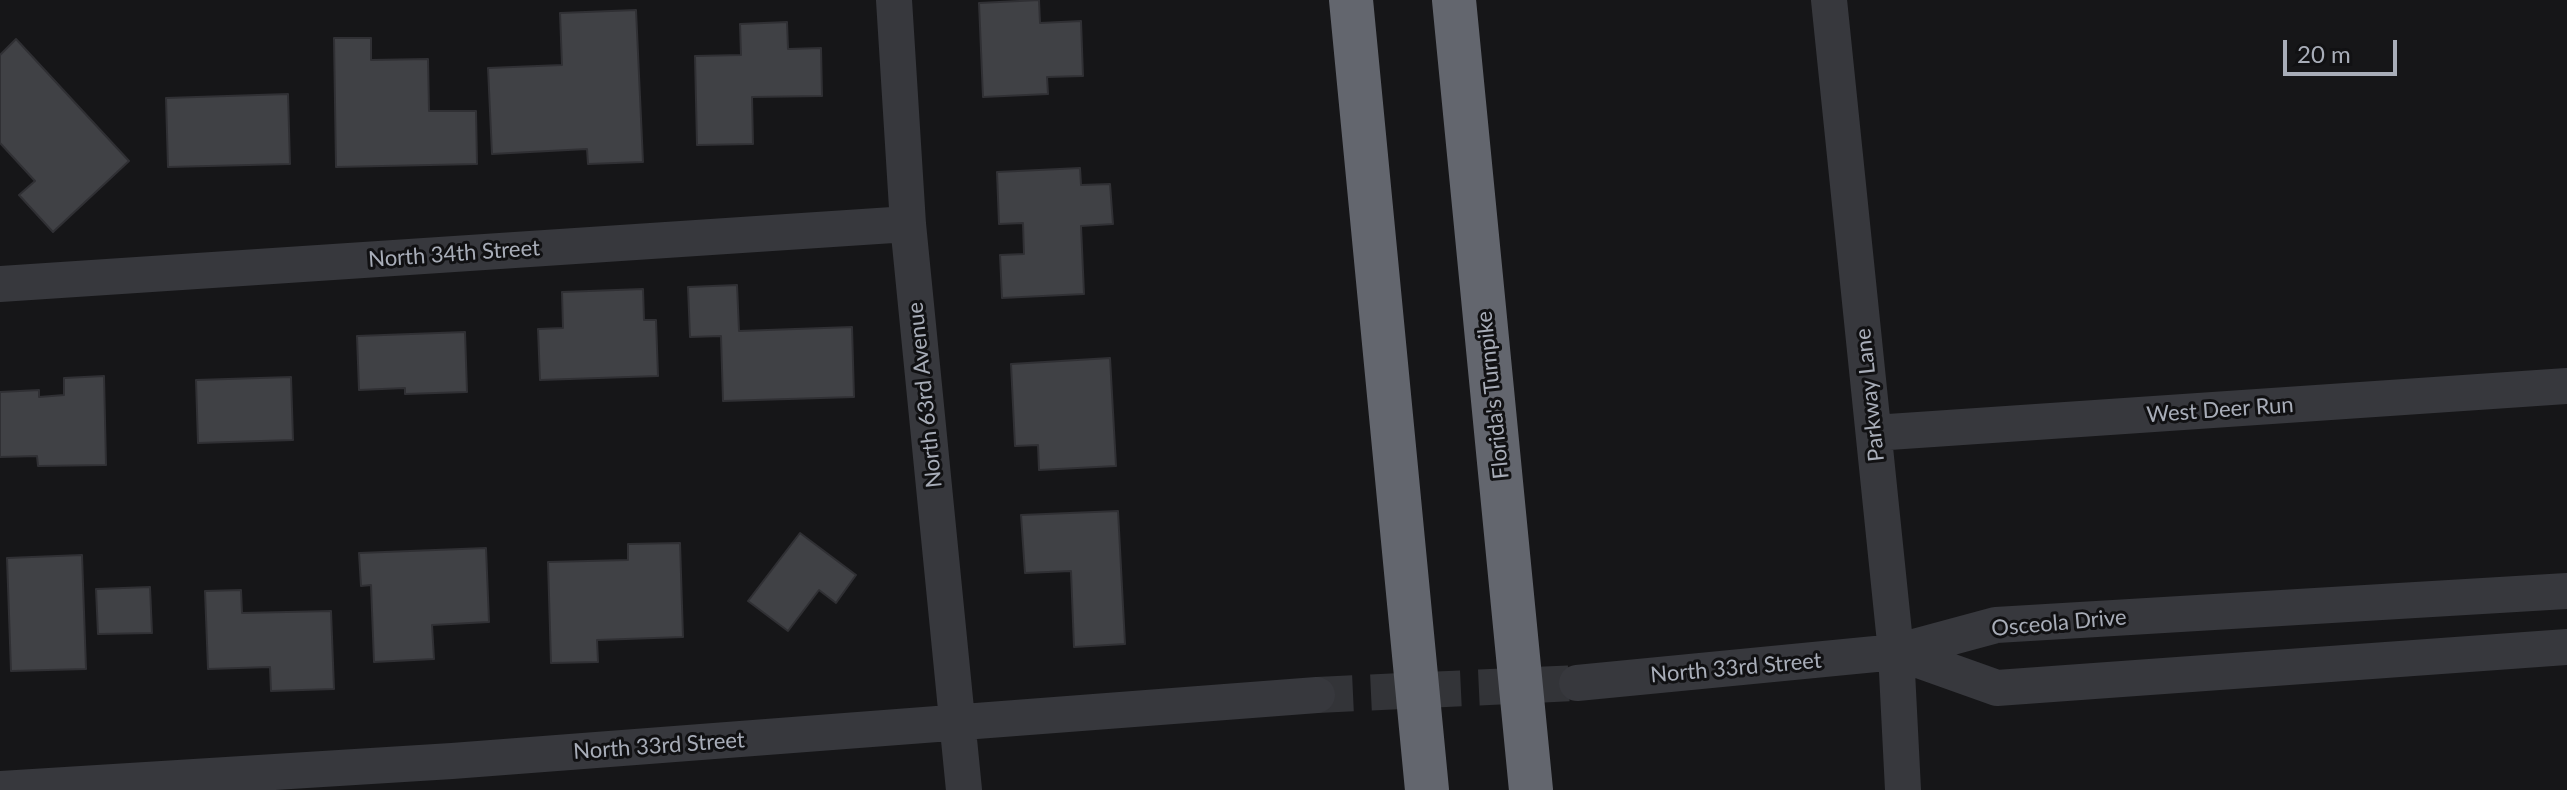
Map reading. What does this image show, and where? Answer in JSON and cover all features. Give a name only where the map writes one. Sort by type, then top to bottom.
[{"type":"highway","points":[[1351,0],[1427,790]]},
{"type":"highway","name":"Florida's Turnpike","points":[[1454,0],[1531,790]]},
{"type":"street","name":"North 63rd Avenue","points":[[894,0],[908,224],[964,790]]},
{"type":"street","name":"Parkway Lane","points":[[1829,0],[1896,652],[1903,790]]},
{"type":"street","name":"North 34th Street","points":[[0,284],[908,224]]},
{"type":"street","name":"West Deer Run","points":[[1874,433],[2567,386]]},
{"type":"street","name":"Osceola Drive","points":[[1896,652],[1996,625],[2567,591]]},
{"type":"street","points":[[1896,652],[1997,688],[2567,647]]},
{"type":"street","name":"North 33rd Street","points":[[1577,683],[1896,652]]},
{"type":"street","name":"North 33rd Street","points":[[0,789],[452,761],[1317,695]]},
{"type":"building","points":[[1039,0],[1040,23],[1081,21],[1083,76],[1047,77],[1048,94],[983,97],[979,3]]},
{"type":"building","points":[[636,10],[643,162],[588,164],[587,149],[492,154],[488,68],[562,65],[560,13]]},
{"type":"building","points":[[787,22],[788,49],[821,48],[822,96],[752,97],[753,144],[697,145],[695,56],[741,55],[740,24]]},
{"type":"building","points":[[334,38],[371,38],[371,60],[428,59],[429,111],[476,111],[477,164],[336,167]]},
{"type":"building","points":[[16,39],[129,161],[53,232],[19,195],[35,181],[0,143],[0,55]]},
{"type":"building","points":[[288,94],[290,164],[168,167],[166,98]]},
{"type":"building","points":[[1080,168],[1081,185],[1110,184],[1113,224],[1081,226],[1084,294],[1002,298],[1000,255],[1024,254],[1023,223],[999,224],[997,172]]},
{"type":"building","points":[[737,285],[739,331],[852,327],[854,397],[723,401],[721,336],[690,337],[688,287]]},
{"type":"building","points":[[643,289],[644,320],[656,320],[658,376],[540,380],[538,329],[563,328],[562,292]]},
{"type":"building","points":[[465,332],[467,392],[405,394],[405,388],[359,390],[357,336]]},
{"type":"building","points":[[1110,358],[1116,466],[1039,470],[1038,445],[1015,446],[1011,364]]},
{"type":"building","points":[[104,376],[106,465],[38,466],[37,456],[0,457],[0,392],[39,390],[39,397],[64,395],[64,378]]},
{"type":"building","points":[[291,377],[293,440],[198,443],[196,380]]},
{"type":"building","points":[[1118,511],[1125,644],[1074,647],[1071,571],[1025,573],[1021,515]]},
{"type":"building","points":[[800,533],[856,575],[836,603],[819,590],[788,631],[748,601]]},
{"type":"building","points":[[680,543],[683,637],[597,640],[598,662],[551,663],[548,562],[628,560],[628,544]]},
{"type":"building","points":[[486,548],[489,622],[432,625],[434,659],[374,662],[371,585],[361,586],[359,553]]},
{"type":"building","points":[[82,555],[86,669],[11,671],[7,558]]},
{"type":"building","points":[[150,587],[152,633],[98,634],[96,589]]},
{"type":"building","points":[[241,590],[242,613],[331,611],[334,689],[271,691],[270,667],[208,669],[205,591]]},
{"type":"tunnel","points":[[1317,695],[1577,683]]}]
